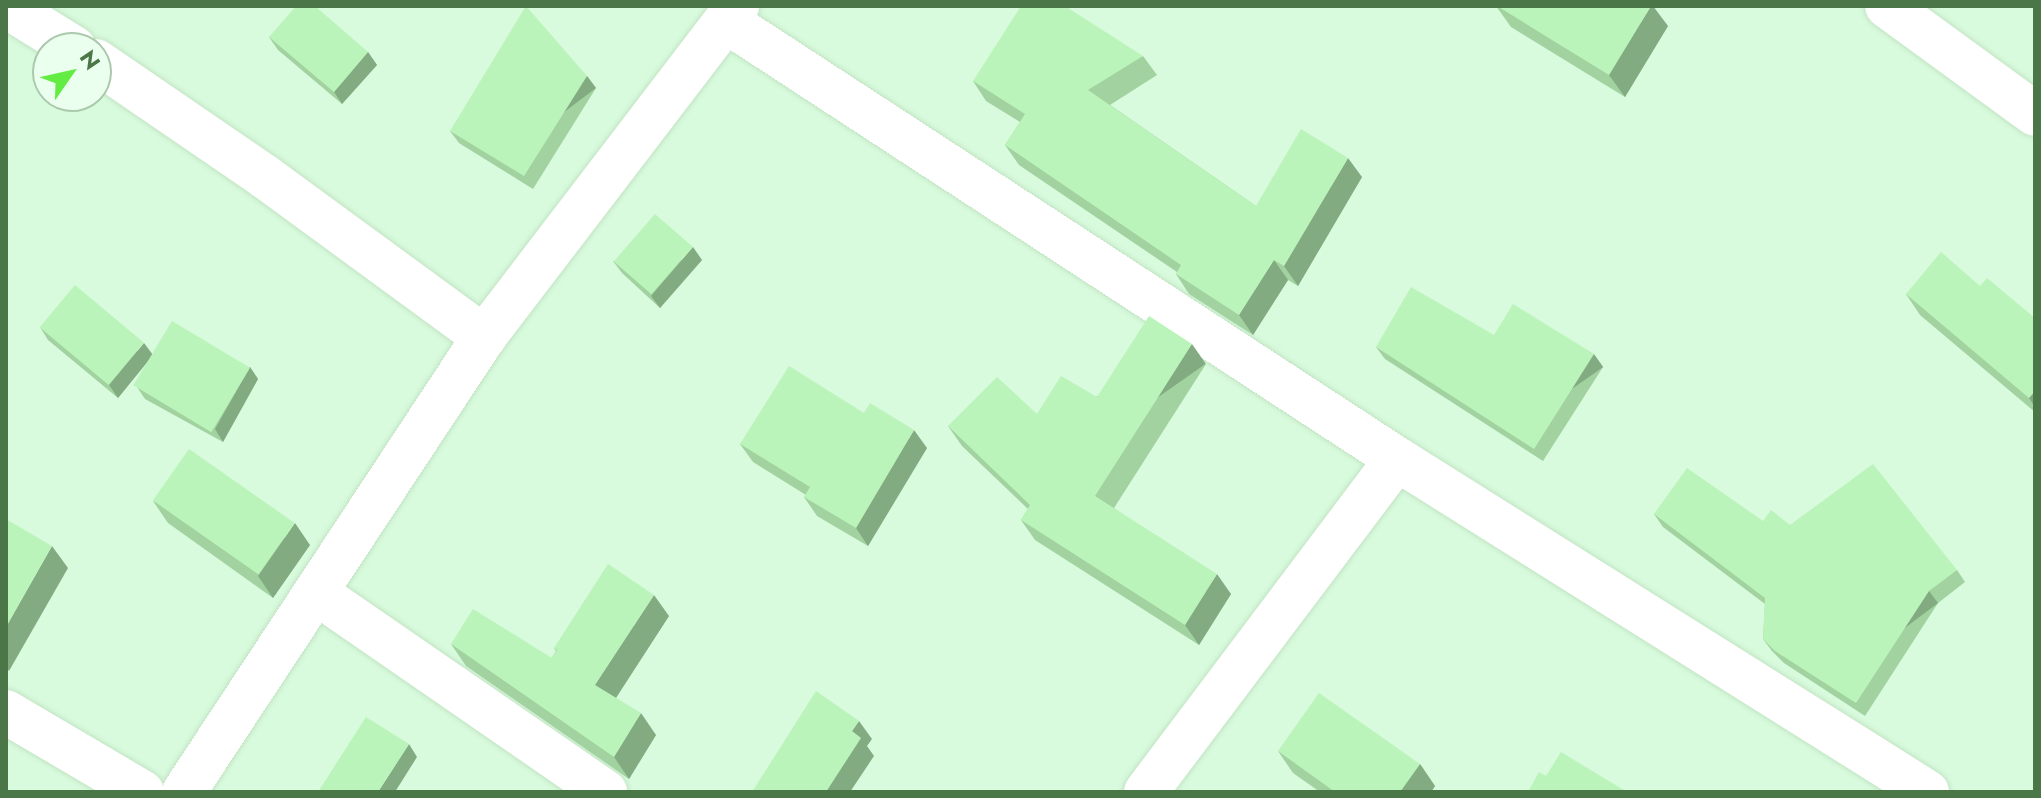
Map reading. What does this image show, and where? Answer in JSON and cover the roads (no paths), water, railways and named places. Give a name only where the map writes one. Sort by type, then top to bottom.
[{"type":"street","points":[[6,6],[48,32]]},
{"type":"street","points":[[1887,6],[2035,114]]},
{"type":"street","points":[[184,792],[318,594],[484,337],[731,13],[1397,459],[1927,792]]},
{"type":"street","points":[[112,72],[264,176],[484,337]]},
{"type":"street","points":[[1146,792],[1397,459]]},
{"type":"street","points":[[318,594],[605,792]]},
{"type":"street","points":[[6,712],[142,792]]}]
